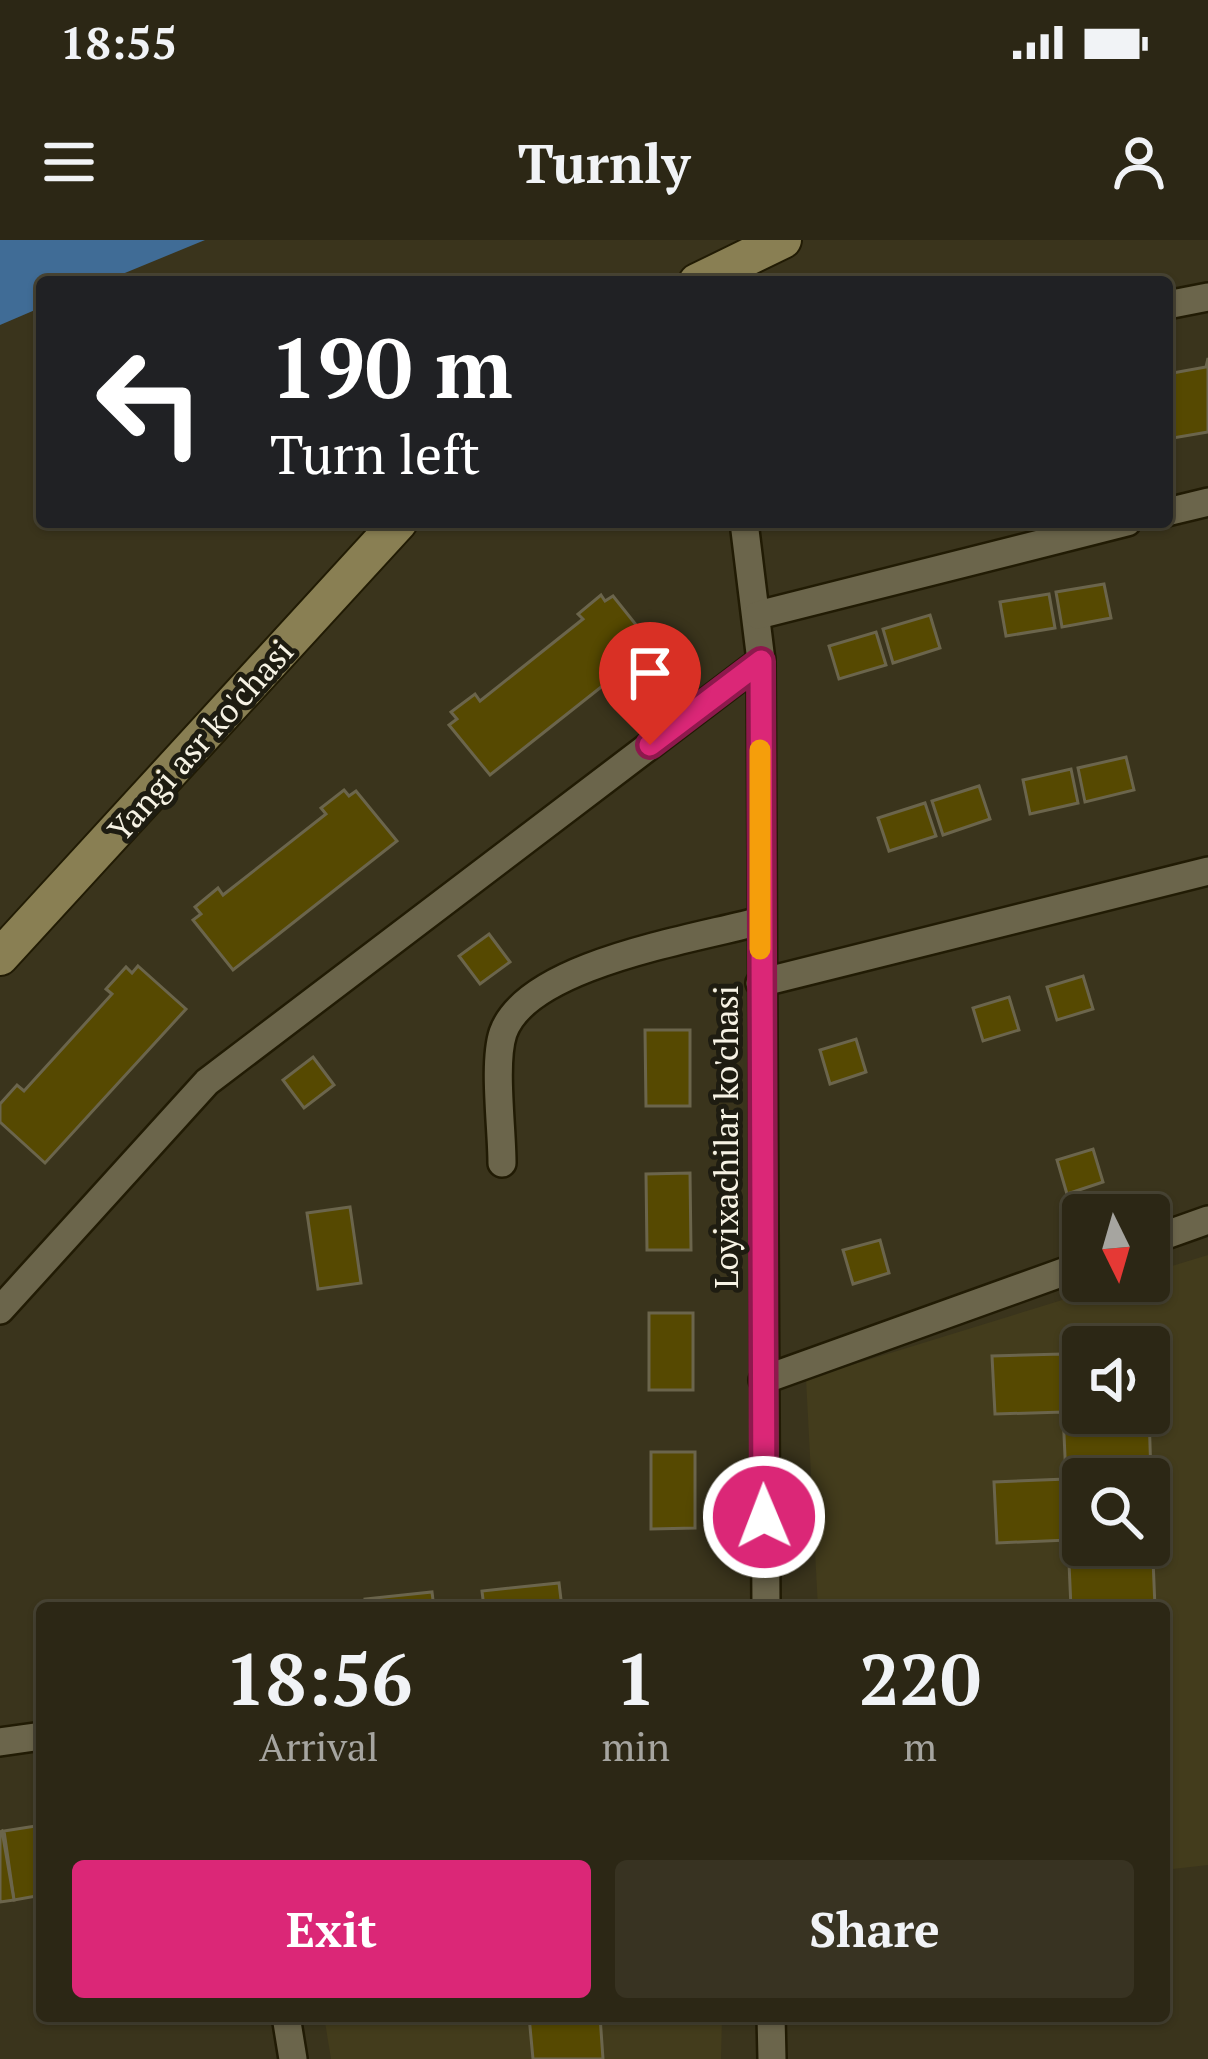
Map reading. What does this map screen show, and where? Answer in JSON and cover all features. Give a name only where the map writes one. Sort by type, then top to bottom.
[{"type":"street","points":[[709,276],[783,240]]},
{"type":"street","points":[[1173,304],[1208,296]]},
{"type":"street","points":[[1173,511],[1208,502]]},
{"type":"street","name":"Yangi asr ko'chasi","points":[[0,958],[394,528]]},
{"type":"street","name":"Loyixachilar ko'chasi","points":[[745,528],[761,661],[766,1602]]},
{"type":"street","points":[[758,615],[1103,528]]},
{"type":"street","points":[[0,1310],[207,1082],[761,661]]},
{"type":"street","points":[[760,983],[1208,871]]},
{"type":"street","points":[[502,1162],[501,1038],[512,1014],[560,977],[760,921]]},
{"type":"street","points":[[1170,1234],[1208,1220]]},
{"type":"street","points":[[763,1380],[1062,1273]]},
{"type":"street","points":[[0,1742],[36,1737]]},
{"type":"street","points":[[287,2022],[293,2059]]},
{"type":"street","points":[[771,2022],[772,2059]]},
{"type":"shaded area","points":[[1208,1255],[1208,1865],[1170,1869],[1170,1602],[818,1602],[806,1379],[1062,1300],[1170,1302],[1170,1267]]},
{"type":"shaded area","points":[[325,2022],[722,2022],[721,2059],[331,2059]]},
{"type":"water","points":[[0,240],[205,240],[118,276],[36,276],[36,310],[0,325]]},
{"type":"building","points":[[1208,358],[1208,432],[1173,438],[1173,373],[1206,367]]},
{"type":"building","points":[[1104,584],[1111,618],[1062,627],[1056,592]]},
{"type":"building","points":[[1049,594],[1055,628],[1006,636],[1000,602]]},
{"type":"building","points":[[601,595],[605,601],[613,596],[653,646],[490,775],[449,725],[457,719],[451,712],[475,694],[480,701],[583,619],[578,614]]},
{"type":"building","points":[[930,615],[940,648],[893,663],[883,629]]},
{"type":"building","points":[[876,632],[886,665],[839,679],[829,646]]},
{"type":"building","points":[[1126,757],[1134,790],[1085,802],[1078,768]]},
{"type":"building","points":[[1071,769],[1078,803],[1030,814],[1023,780]]},
{"type":"building","points":[[979,786],[990,819],[943,835],[932,801]]},
{"type":"building","points":[[344,790],[349,796],[356,791],[397,841],[233,970],[193,920],[201,914],[195,907],[218,888],[223,895],[326,814],[321,808]]},
{"type":"building","points":[[925,803],[936,836],[889,851],[878,818]]},
{"type":"building","points":[[489,934],[510,962],[480,984],[459,956]]},
{"type":"building","points":[[138,966],[186,1009],[45,1163],[0,1122],[0,1104],[17,1085],[24,1091],[112,994],[106,989],[126,967],[132,973]]},
{"type":"building","points":[[1083,976],[1093,1009],[1057,1020],[1047,987]]},
{"type":"building","points":[[1009,997],[1019,1030],[983,1041],[973,1008]]},
{"type":"building","points":[[645,1030],[690,1030],[690,1106],[646,1106]]},
{"type":"building","points":[[856,1039],[866,1072],[830,1084],[820,1050]]},
{"type":"building","points":[[313,1057],[334,1085],[304,1108],[283,1080]]},
{"type":"building","points":[[1093,1149],[1103,1182],[1067,1194],[1057,1160]]},
{"type":"building","points":[[690,1173],[691,1250],[647,1250],[646,1174]]},
{"type":"building","points":[[350,1207],[361,1283],[318,1289],[307,1213]]},
{"type":"building","points":[[880,1240],[889,1273],[853,1284],[843,1250]]},
{"type":"building","points":[[649,1313],[693,1313],[693,1390],[649,1390]]},
{"type":"building","points":[[1062,1354],[1062,1412],[995,1414],[992,1356]]},
{"type":"building","points":[[1064,1434],[1150,1434],[1150,1458],[1065,1458]]},
{"type":"building","points":[[651,1452],[695,1452],[695,1528],[651,1529]]},
{"type":"building","points":[[1062,1479],[1062,1540],[997,1543],[994,1482]]},
{"type":"building","points":[[1069,1566],[1153,1566],[1155,1602],[1071,1602]]},
{"type":"building","points":[[559,1583],[561,1602],[483,1602],[482,1591]]},
{"type":"building","points":[[432,1592],[433,1602],[365,1602]]},
{"type":"building","points":[[36,1826],[36,1896],[14,1900],[4,1831]]},
{"type":"building","points":[[0,1832],[14,1900],[0,1902]]},
{"type":"building","points":[[530,2022],[600,2022],[603,2059],[533,2059]]},
{"type":"slow traffic","points":[[760,750],[760,949]]},
{"type":"route","points":[[650,745],[761,661],[764,1517]]}]
